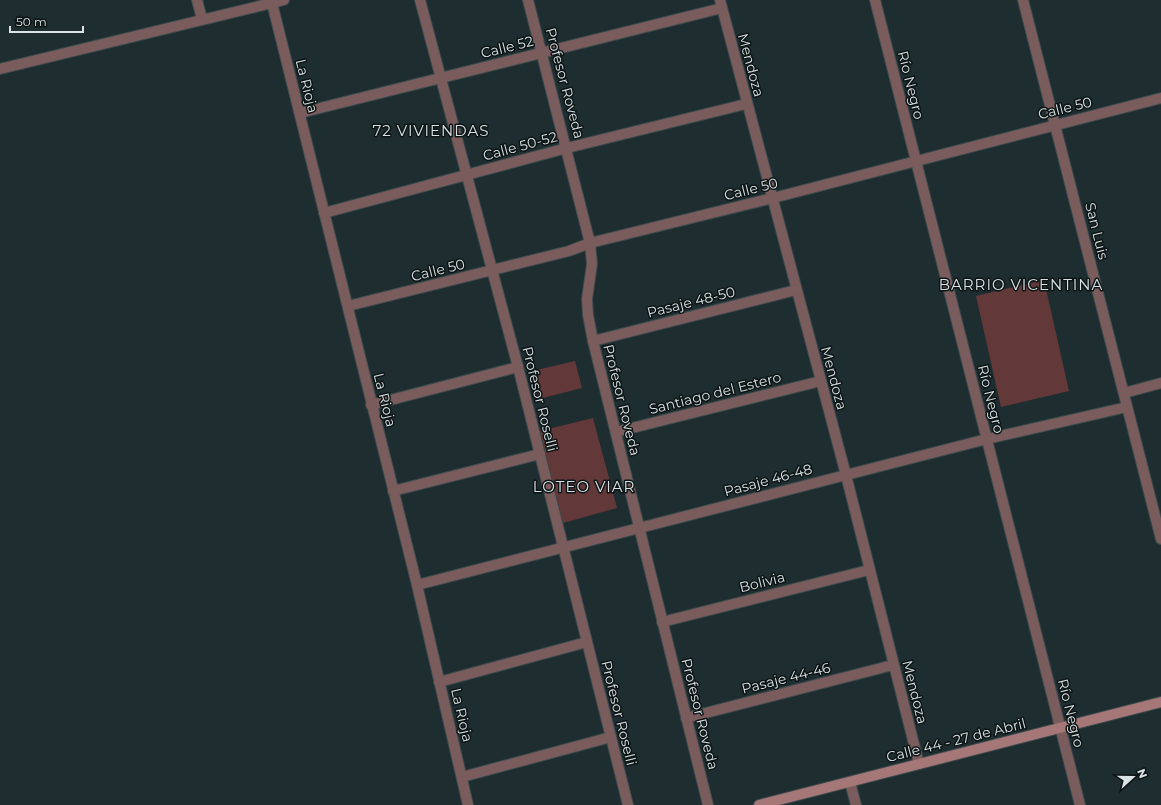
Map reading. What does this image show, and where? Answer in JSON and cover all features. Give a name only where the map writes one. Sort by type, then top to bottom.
[{"type":"street","points":[[197,0],[202,19]]},
{"type":"street","points":[[0,69],[284,0]]},
{"type":"street","name":"Profesor Roselli","points":[[420,0],[518,366],[628,805]]},
{"type":"street","name":"Profesor Roveda","points":[[528,0],[567,148],[590,243],[592,264],[587,299],[588,315],[593,341],[708,805]]},
{"type":"street","name":"Río Negro","points":[[875,0],[1080,805]]},
{"type":"street","name":"San Luis","points":[[1023,0],[1160,533]]},
{"type":"street","name":"La Rioja","points":[[272,3],[417,585],[468,805]]},
{"type":"street","name":"Calle 52","points":[[300,113],[542,53],[721,4]]},
{"type":"street","name":"Mendoza","points":[[721,4],[746,104],[773,198],[820,381],[846,474],[919,764]]},
{"type":"street","name":"Calle 50","points":[[348,306],[492,271],[569,251],[590,243],[773,198],[1161,98]]},
{"type":"street","name":"Calle 50-52","points":[[324,213],[567,148],[746,104]]},
{"type":"street","name":"Pasaje 48-50","points":[[593,341],[796,290]]},
{"type":"street","points":[[371,405],[518,366]]},
{"type":"street","name":"Santiago del Estero","points":[[616,432],[820,381]]},
{"type":"street","points":[[1124,393],[1161,383]]},
{"type":"street","name":"Pasaje 46-48","points":[[417,585],[846,474],[1127,408]]},
{"type":"street","points":[[393,491],[540,454]]},
{"type":"street","name":"Bolivia","points":[[662,622],[869,570]]},
{"type":"street","points":[[439,682],[587,642]]},
{"type":"street","name":"Pasaje 44-46","points":[[686,718],[893,665]]},
{"type":"street","name":"Calle 44 - 27 de Abril","points":[[759,805],[1161,702]]},
{"type":"street","points":[[462,777],[611,738]]},
{"type":"street","points":[[850,782],[856,805]]},
{"type":"shaded area","points":[[1044,280],[1069,391],[1001,407],[976,296]]},
{"type":"shaded area","points":[[575,361],[582,388],[539,399],[532,371]]},
{"type":"shaded area","points":[[593,418],[617,508],[563,523],[540,431]]},
{"type":"district","name":"72 VIVIENDAS","points":[[431,131]]},
{"type":"district","name":"BARRIO VICENTINA","points":[[1021,285]]},
{"type":"district","name":"LOTEO VIAR","points":[[584,487]]}]
